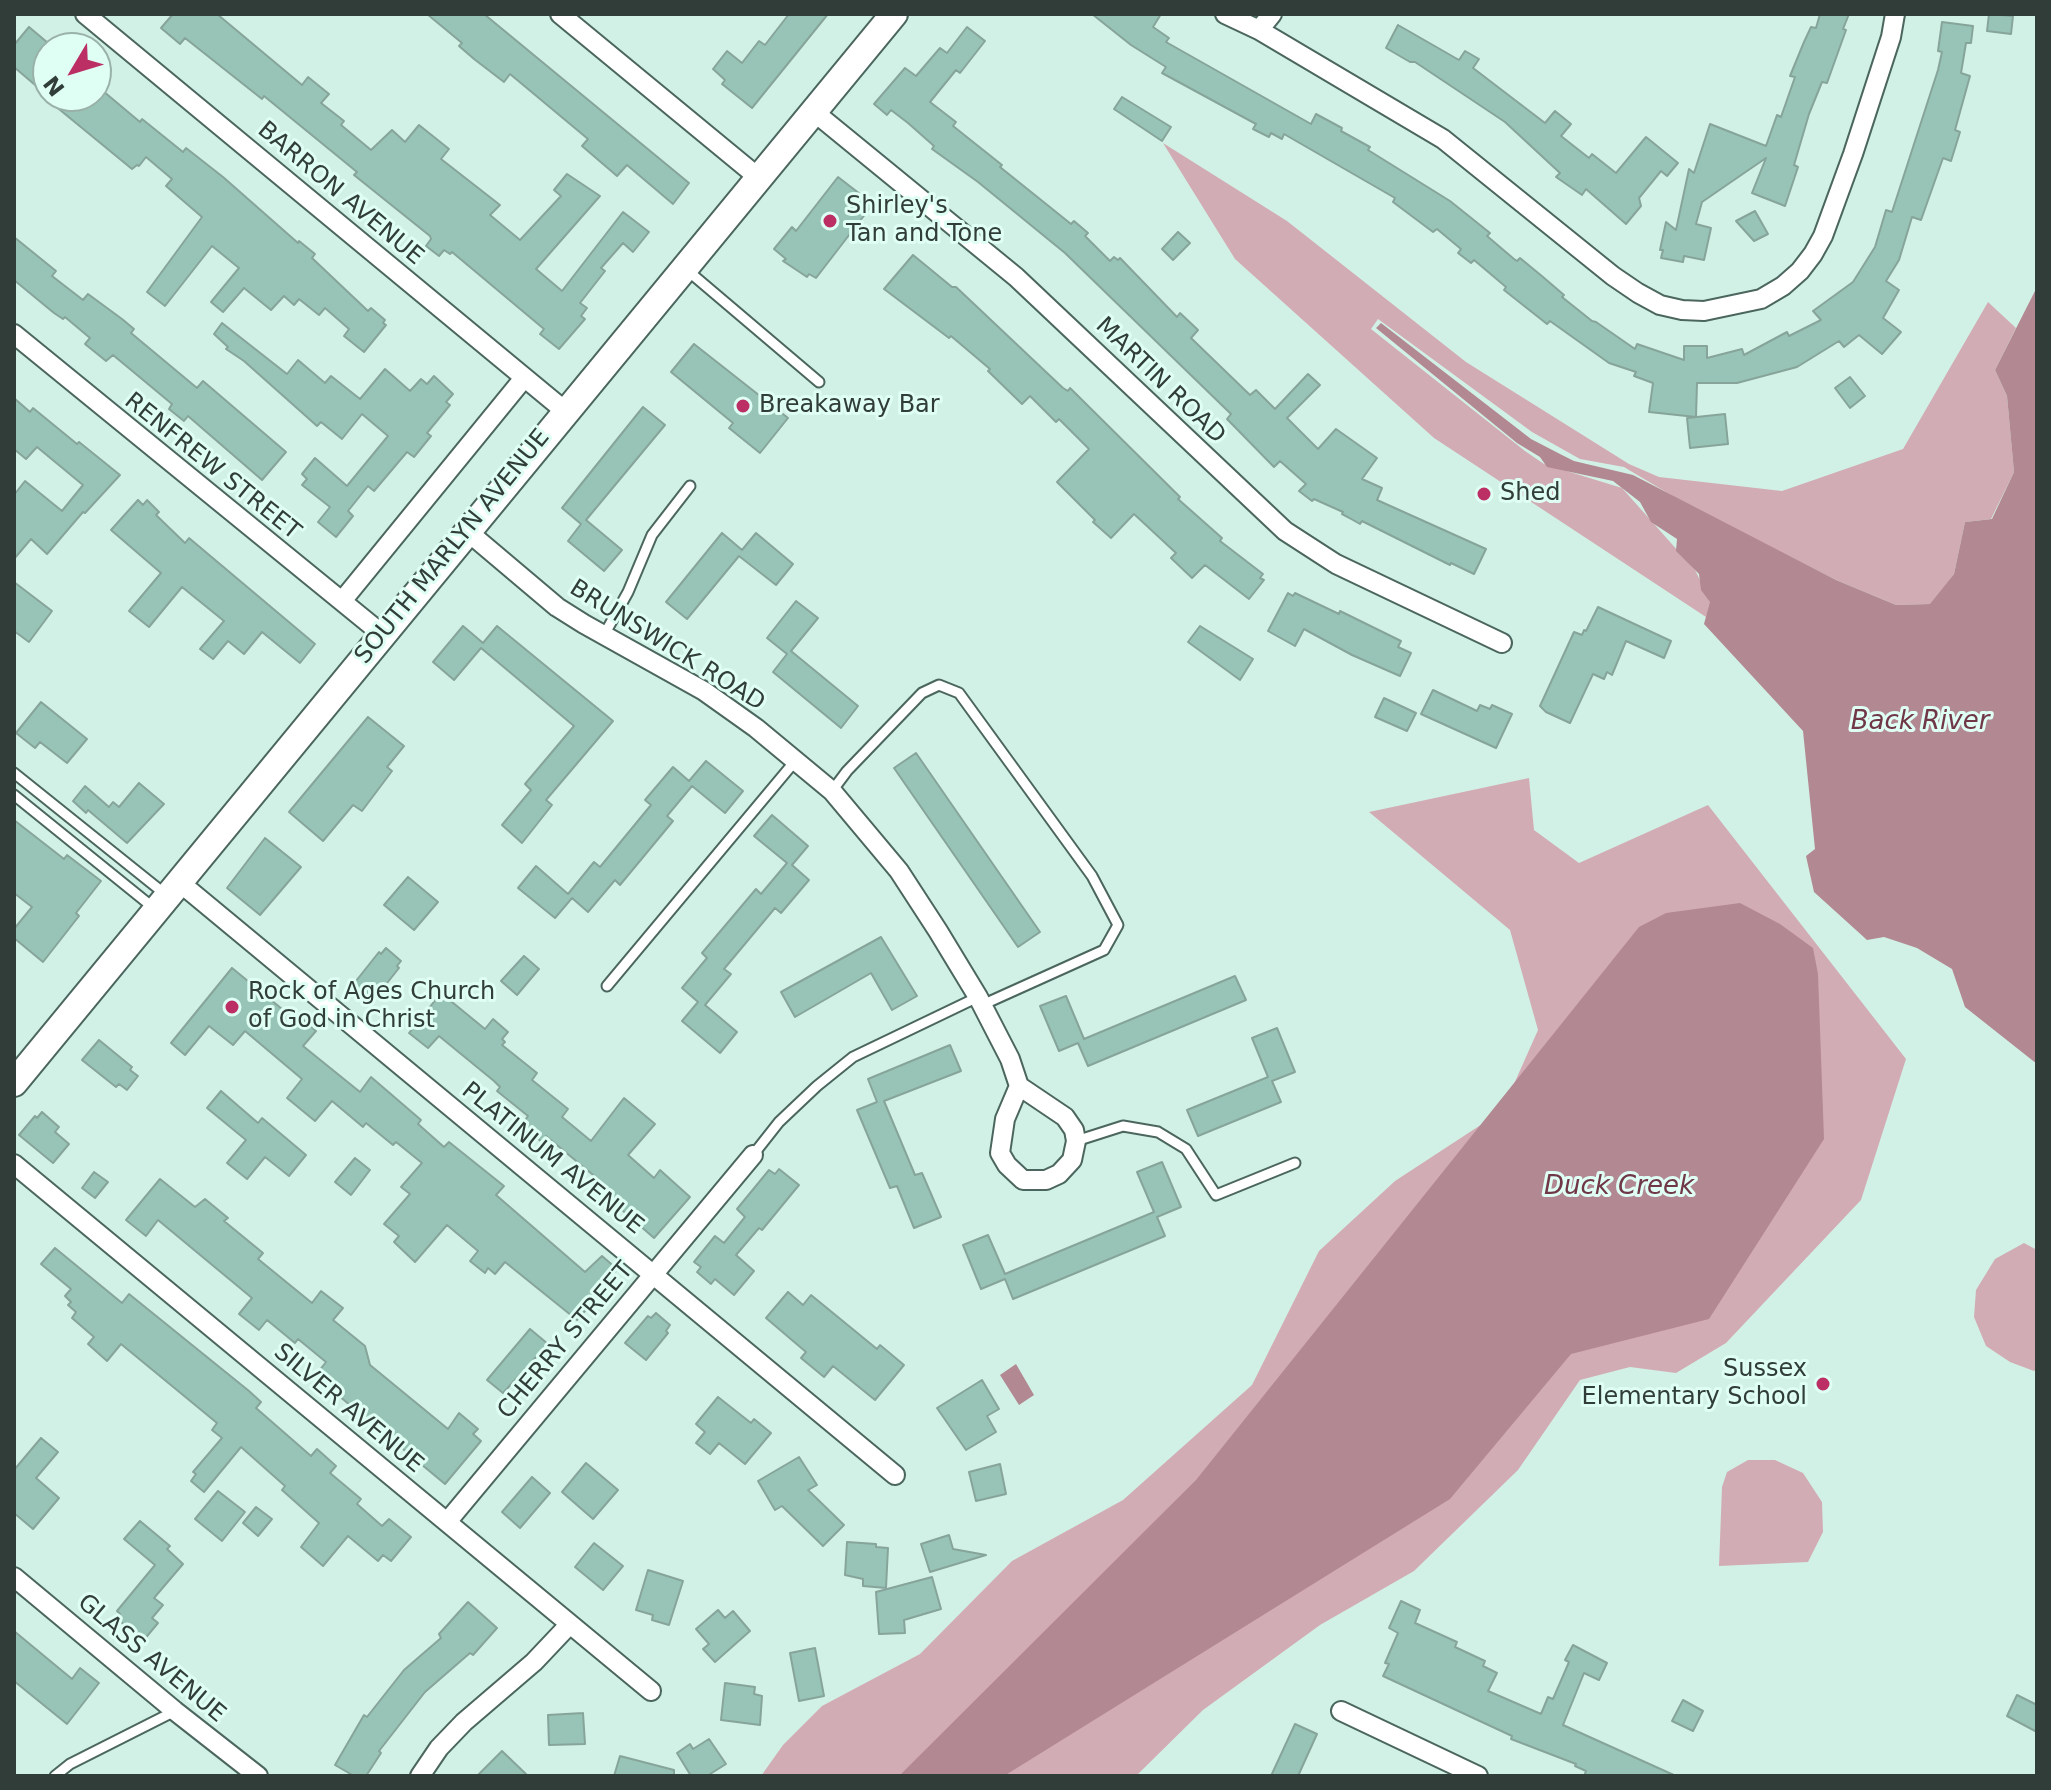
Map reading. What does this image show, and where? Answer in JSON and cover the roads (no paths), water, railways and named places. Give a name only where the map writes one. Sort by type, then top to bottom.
[{"type":"street","name":"BARRON AVENUE","points":[[85,14],[565,411]]},
{"type":"street","points":[[560,14],[759,178]]},
{"type":"street","name":"SOUTH MARLYN AVENUE","points":[[14,1083],[894,14]]},
{"type":"street","points":[[1225,14],[1259,30],[1443,139],[1638,293],[1660,305],[1704,311],[1761,299],[1783,286],[1800,271],[1823,236],[1887,52],[1895,14]]},
{"type":"street","points":[[1259,30],[1272,14]]},
{"type":"street","name":"MARTIN ROAD","points":[[813,111],[1016,277],[1285,531],[1336,564],[1502,643]]},
{"type":"street","name":"RENFREW STREET","points":[[14,334],[210,497],[382,634]]},
{"type":"street","points":[[342,601],[524,378]]},
{"type":"street","name":"BRUNSWICK ROAD","points":[[467,531],[531,587],[584,624],[704,691],[832,791],[899,871],[980,1001],[1010,1059],[1019,1086]]},
{"type":"street","name":"PLATINUM AVENUE","points":[[167,895],[653,1274],[895,1475]]},
{"type":"street","points":[[1019,1086],[1065,1117],[1074,1130],[1076,1141],[1072,1160],[1059,1174],[1046,1180],[1023,1180],[1007,1165],[1000,1153],[1001,1137],[1019,1086]]},
{"type":"street","name":"CHERRY STREET","points":[[447,1522],[753,1155]]},
{"type":"street","name":"SILVER AVENUE","points":[[14,1164],[651,1691]]},
{"type":"street","name":"GLASS AVENUE","points":[[14,1577],[258,1776]]},
{"type":"street","points":[[420,1776],[439,1748],[464,1722],[534,1662],[569,1625]]},
{"type":"street","points":[[1341,1711],[1450,1770],[1478,1776]]},
{"type":"lane","points":[[684,268],[819,382]]},
{"type":"lane","points":[[604,635],[628,592],[652,535],[690,486]]},
{"type":"lane","points":[[753,1155],[779,1122],[853,1057],[1104,950],[1118,925],[1092,876],[959,693],[939,685],[922,693],[847,771],[832,791]]},
{"type":"lane","points":[[607,986],[796,760]]},
{"type":"lane","points":[[14,773],[167,895]]},
{"type":"lane","points":[[14,795],[167,895]]},
{"type":"lane","points":[[1076,1141],[1123,1126],[1158,1132],[1186,1149],[1216,1195],[1295,1163]]},
{"type":"lane","points":[[55,1776],[70,1764],[175,1711]]},
{"type":"water","name":"Back River","points":[[2037,287],[2037,1064],[1965,1007],[1952,969],[1917,948],[1884,937],[1867,940],[1814,892],[1806,856],[1815,849],[1803,731],[1704,624],[1710,602],[1701,590],[1699,574],[1676,551],[1677,539],[1651,522],[1640,502],[1613,481],[1547,467],[1540,457],[1517,443],[1376,328],[1381,323],[1531,439],[1574,461],[1633,475],[1836,580],[1896,605],[1930,604],[1954,574],[1965,522],[1992,519],[2014,472],[2007,396],[1995,370]]},
{"type":"water","name":"Duck Creek","points":[[1740,903],[1780,924],[1813,948],[1818,974],[1824,1139],[1709,1319],[1571,1354],[1450,1499],[1004,1776],[899,1776],[1196,1480],[1639,927],[1666,913]]},
{"type":"water","points":[[1016,1364],[1034,1395],[1019,1405],[1000,1375]]},
{"type":"place","name":"Shirley's Tan and Tone","points":[[830,221]]},
{"type":"place","name":"Breakaway Bar","points":[[743,406]]},
{"type":"place","name":"Shed","points":[[1484,494]]},
{"type":"place","name":"Rock of Ages Church of God in Christ","points":[[232,1007]]},
{"type":"place","name":"Sussex Elementary School","points":[[1823,1384]]}]
